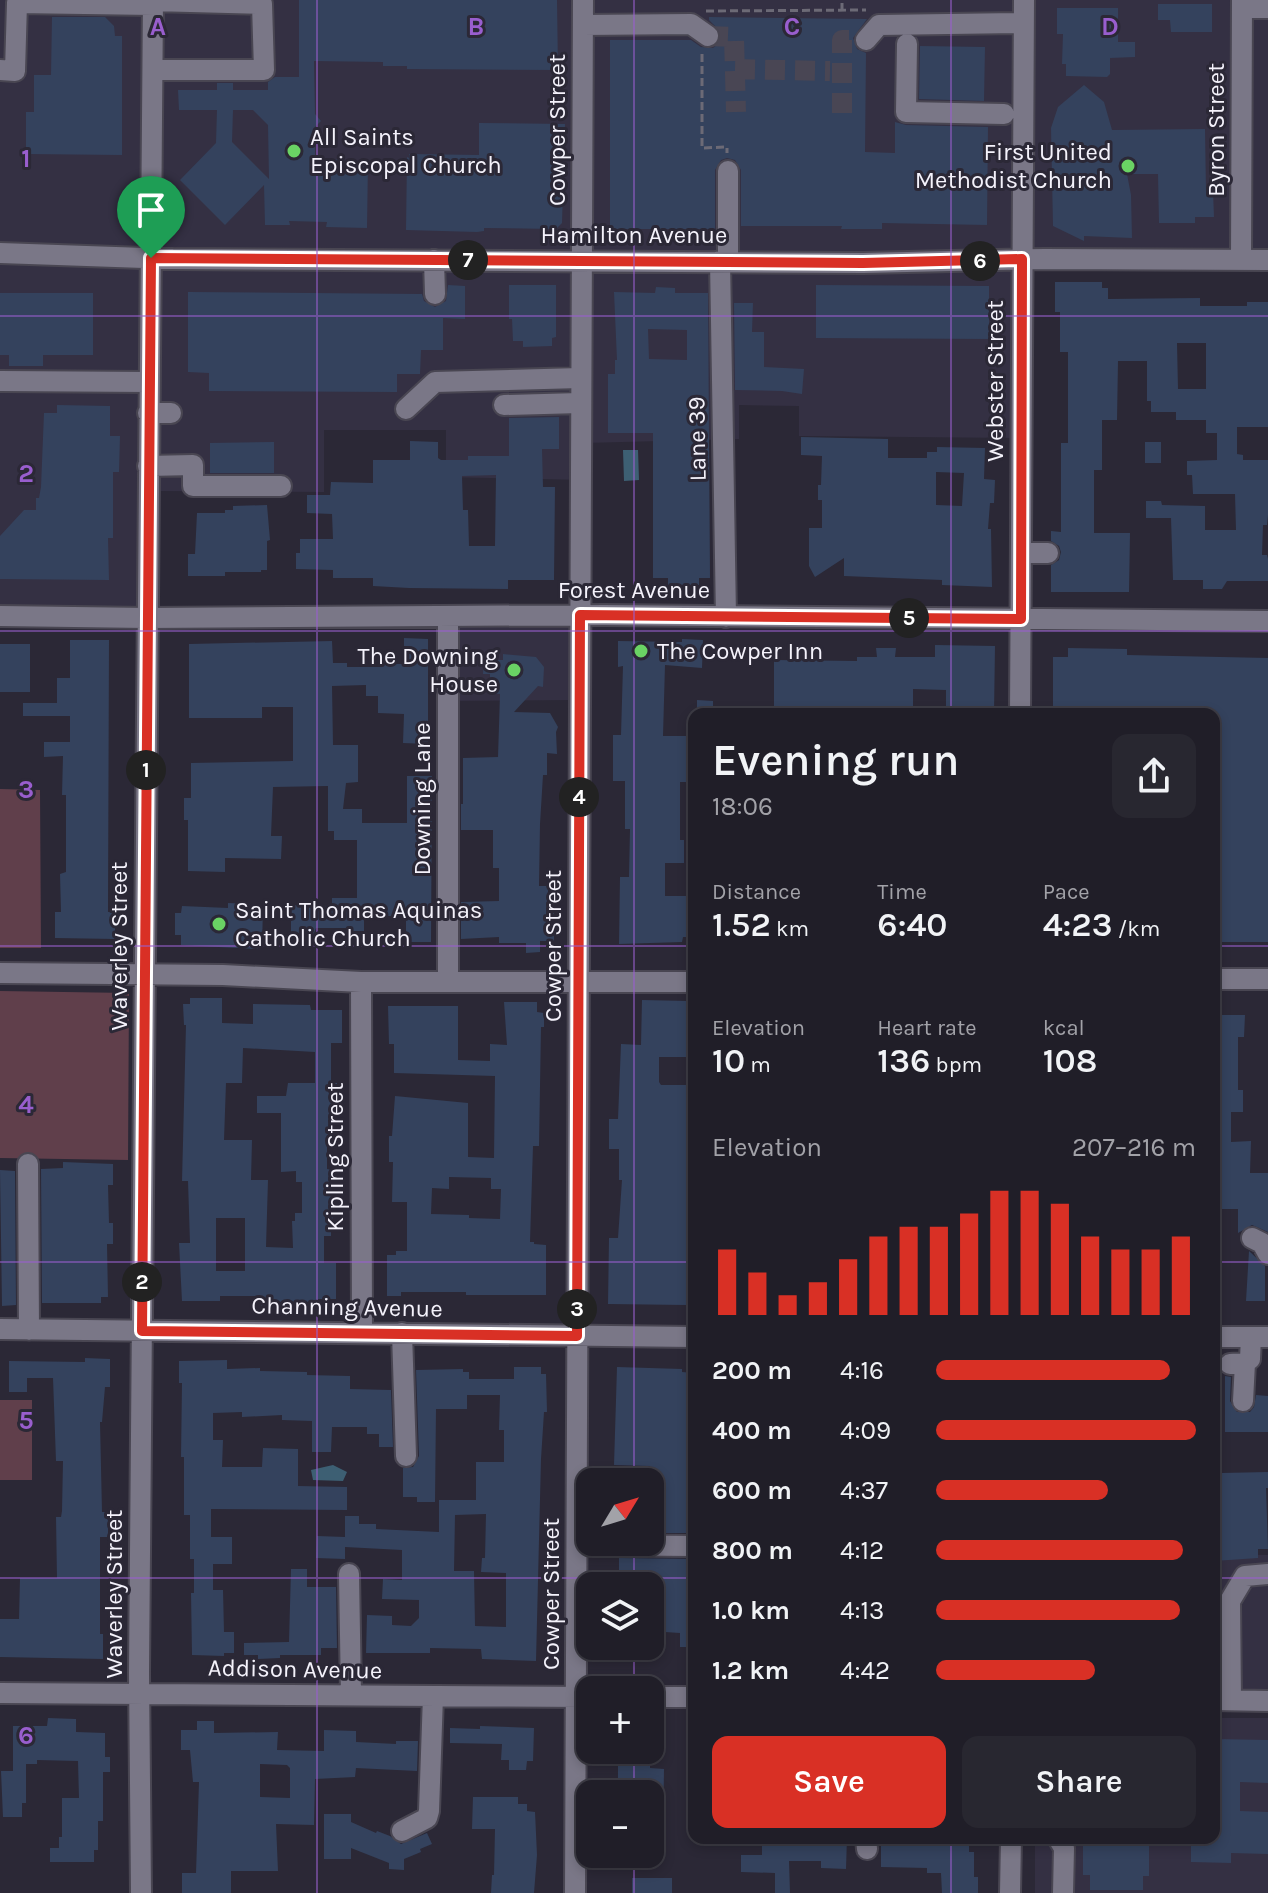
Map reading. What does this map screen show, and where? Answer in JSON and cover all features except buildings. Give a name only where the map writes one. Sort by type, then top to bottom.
[{"type":"street","name":"Cowper Street","points":[[577,1468],[583,0]]},
{"type":"street","name":"Webster Street","points":[[1020,708],[1024,0]]},
{"type":"street","name":"Waverley Street","points":[[141,1893],[139,1693],[153,2]]},
{"type":"street","points":[[0,70],[15,71],[17,3],[262,4],[264,70],[153,70]]},
{"type":"street","points":[[1242,4],[1268,8]]},
{"type":"street","name":"Byron Street","points":[[1241,260],[1234,65],[1242,4]]},
{"type":"street","points":[[872,32],[1023,23]]},
{"type":"street","points":[[583,25],[701,31]]},
{"type":"street","points":[[907,44],[906,112],[1004,114]]},
{"type":"street","name":"Lane 39","points":[[726,617],[722,399],[728,171]]},
{"type":"street","name":"Hamilton Avenue","points":[[5,257],[724,261],[790,269],[1022,259],[1268,260]]},
{"type":"street","points":[[429,260],[429,294]]},
{"type":"street","points":[[0,381],[149,382]]},
{"type":"street","points":[[406,409],[435,382],[580,390]]},
{"type":"street","points":[[519,389],[580,390]]},
{"type":"street","points":[[504,405],[580,390]]},
{"type":"street","points":[[148,413],[171,413]]},
{"type":"street","points":[[148,466],[193,465],[193,486],[281,486]]},
{"type":"street","points":[[1021,553],[1048,553]]},
{"type":"street","name":"Forest Avenue","points":[[0,616],[580,615],[1268,621]]},
{"type":"street","name":"Downing Lane","points":[[448,616],[448,982]]},
{"type":"street","points":[[0,973],[145,974],[361,982],[688,982]]},
{"type":"street","points":[[1220,979],[1268,979]]},
{"type":"street","name":"Kipling Street","points":[[361,982],[362,1332]]},
{"type":"street","points":[[28,1164],[29,1330]]},
{"type":"street","points":[[1252,1238],[1262,1243],[1268,1254]]},
{"type":"street","name":"Channing Avenue","points":[[0,1329],[688,1337]]},
{"type":"street","points":[[402,1333],[406,1456]]},
{"type":"street","points":[[1220,1337],[1260,1337],[1250,1359],[1238,1364],[1243,1401]]},
{"type":"street","points":[[664,1546],[688,1546]]},
{"type":"street","name":"Cowper Street","points":[[578,1556],[583,1676]]},
{"type":"street","points":[[349,1574],[351,1695]]},
{"type":"street","points":[[1268,1574],[1245,1576],[1230,1601],[1223,1700],[1268,1701]]},
{"type":"street","name":"Addison Avenue","points":[[0,1693],[576,1697]]},
{"type":"street","points":[[402,1831],[427,1818],[429,1811],[433,1696]]},
{"type":"street","points":[[664,1697],[688,1697]]},
{"type":"street","name":"Cowper Street","points":[[575,1893],[581,1764]]},
{"type":"street","points":[[1010,1893],[1011,1844]]},
{"type":"street","points":[[1062,1844],[1063,1893]]},
{"type":"path","points":[[721,0],[721,10]]},
{"type":"path","points":[[842,0],[842,11]]},
{"type":"path","points":[[727,147],[702,148],[701,31],[708,10],[870,10],[872,32]]},
{"type":"shaded area","points":[[0,0],[1268,0],[1268,263],[1018,262],[1017,438],[799,436],[799,406],[739,405],[739,439],[584,443],[583,480],[446,477],[446,430],[324,430],[324,492],[148,491],[147,618],[0,616]]},
{"type":"shaded area","points":[[580,615],[577,700],[448,701],[448,616]]},
{"type":"shaded area","points":[[0,789],[40,790],[41,948],[0,948]]},
{"type":"shaded area","points":[[0,991],[129,993],[128,1160],[0,1158]]},
{"type":"shaded area","points":[[0,1400],[32,1400],[32,1480],[0,1480]]},
{"type":"shaded area","points":[[1220,1554],[1268,1555],[1268,1694],[1220,1692]]},
{"type":"shaded area","points":[[1220,1718],[1268,1718],[1268,1893],[1035,1893],[1035,1844],[1220,1844]]},
{"type":"water","points":[[623,450],[638,450],[639,480],[624,481]]},
{"type":"water","points":[[333,1465],[347,1472],[343,1481],[313,1480],[311,1470]]},
{"type":"tunnel","points":[[708,36],[734,37],[736,112]]},
{"type":"tunnel","points":[[842,113],[842,40],[866,40]]},
{"type":"tunnel","points":[[735,69],[830,71]]},
{"type":"place","name":"All Saints Episcopal Church","points":[[294,151]]},
{"type":"place","name":"First United Methodist Church","points":[[1128,166]]},
{"type":"place","name":"The Cowper Inn","points":[[641,651]]},
{"type":"place","name":"The Downing House","points":[[514,670]]},
{"type":"place","name":"Saint Thomas Aquinas Catholic Church","points":[[219,924]]},
{"type":"route","points":[[151,258],[863,263],[1022,259],[1021,619],[580,615],[577,1336],[142,1331],[151,258]]}]
